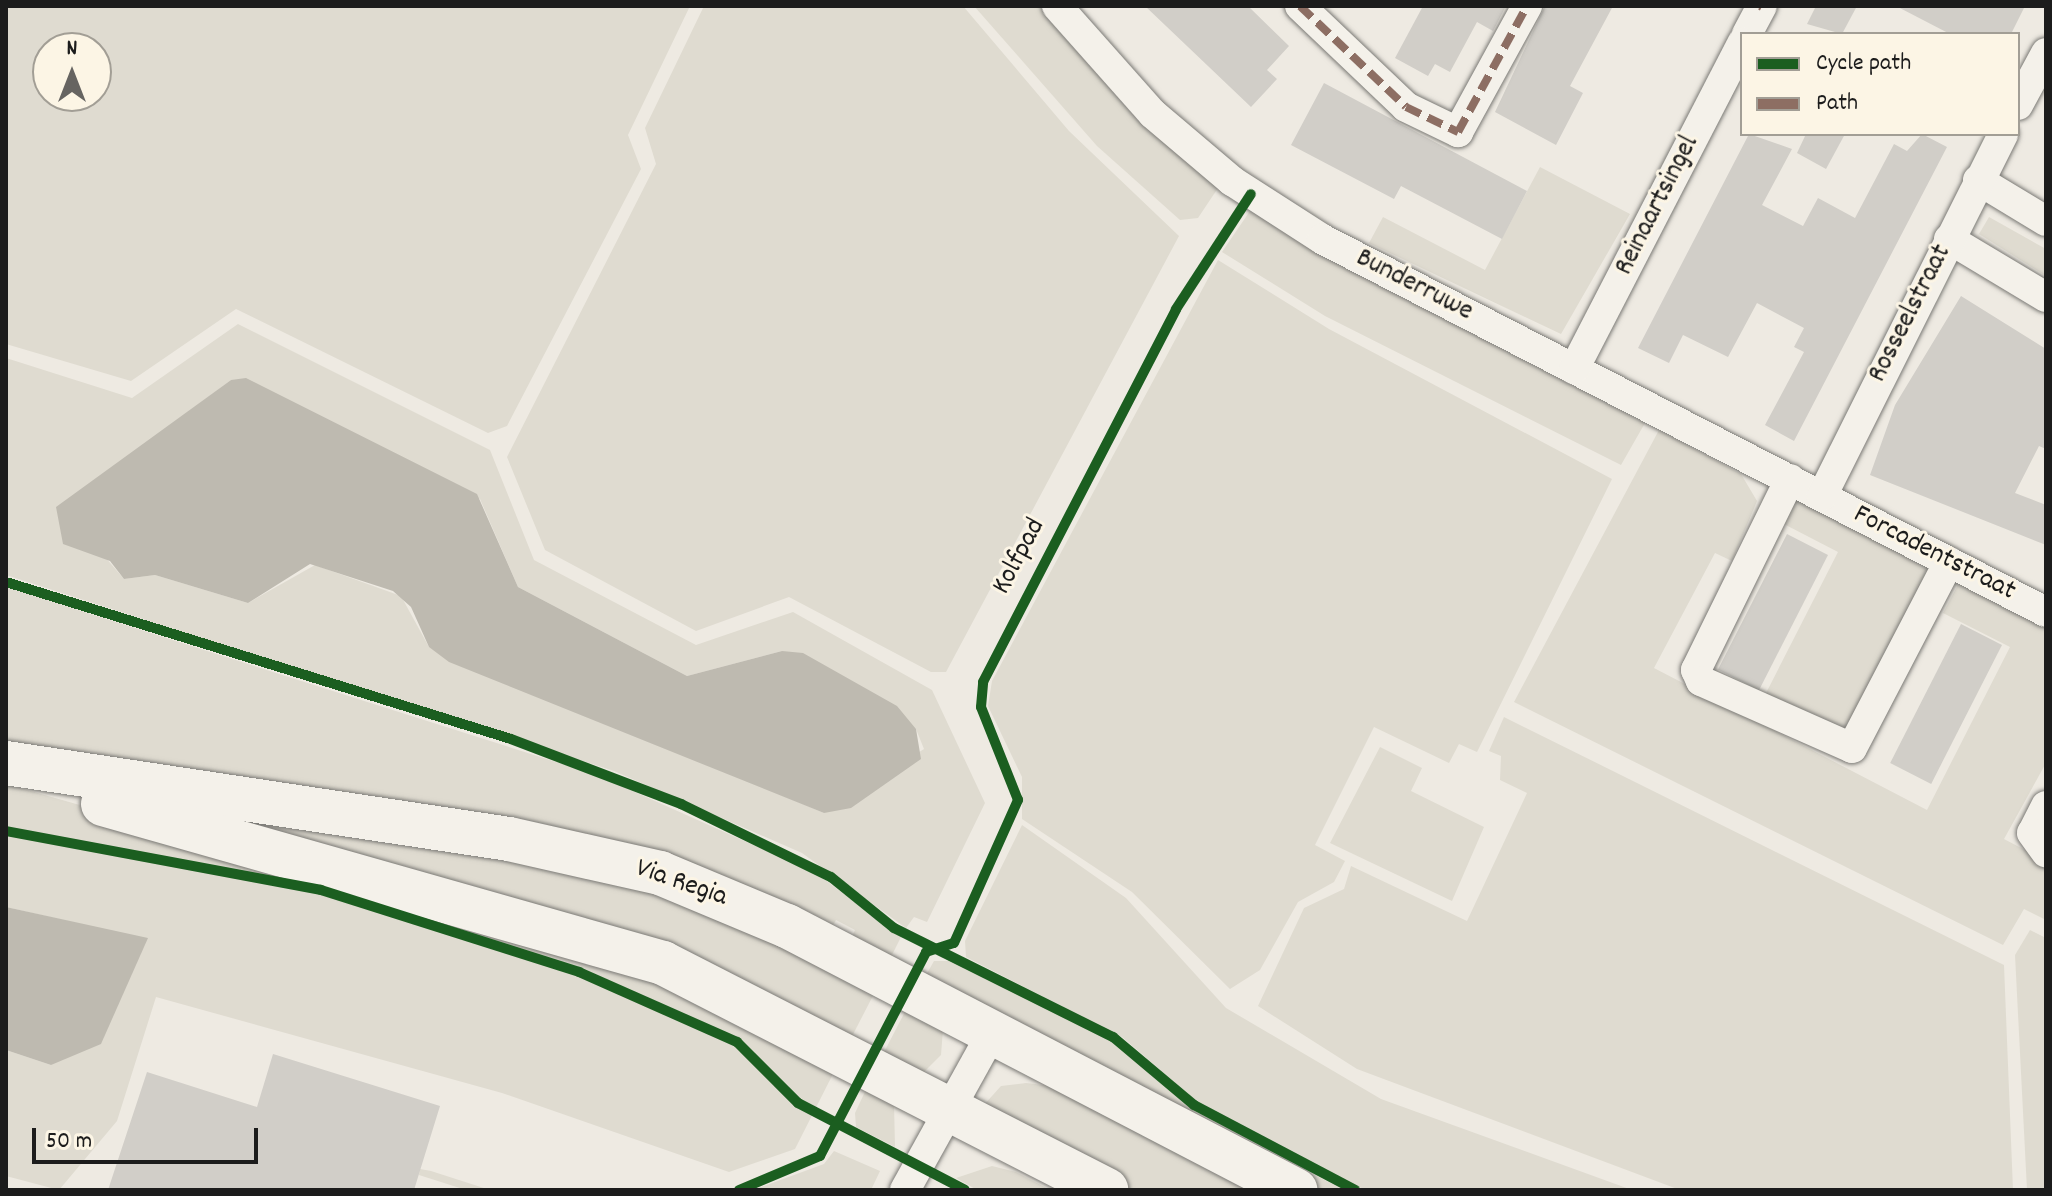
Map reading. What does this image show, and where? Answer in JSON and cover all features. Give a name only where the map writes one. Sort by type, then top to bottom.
[{"type":"main road","name":"Via Regia","points":[[6,763],[509,839],[660,873],[787,926],[1295,1190]]},
{"type":"main road","points":[[6,772],[600,940],[723,991],[1106,1190]]},
{"type":"street","name":"Bunderruwe","points":[[1057,6],[1153,114],[1251,194],[1574,369],[1822,496]]},
{"type":"street","points":[[1308,9],[1406,107],[1458,132],[1527,6]]},
{"type":"street","points":[[1748,32],[1761,6]]},
{"type":"street","name":"Reinaartsingel","points":[[1574,369],[1740,47]]},
{"type":"street","points":[[2020,101],[2046,53]]},
{"type":"street","name":"Rosseelstraat","points":[[1822,496],[2002,136]]},
{"type":"street","points":[[1978,180],[2046,221]]},
{"type":"street","points":[[1949,239],[2046,297]]},
{"type":"street","points":[[1790,479],[1696,670],[1701,681],[1852,748],[1949,562]]},
{"type":"street","name":"Forcadentstraat","points":[[1822,496],[2046,612]]},
{"type":"street","points":[[2046,806],[2032,833],[2046,852]]},
{"type":"street","points":[[905,1190],[992,1033]]},
{"type":"shaded area","points":[[6,6],[690,6],[628,135],[641,169],[507,426],[488,433],[236,309],[131,381],[6,344]]},
{"type":"shaded area","points":[[704,6],[963,6],[1069,131],[1179,236],[946,672],[931,672],[789,597],[696,631],[545,550],[507,457],[656,164],[645,128]]},
{"type":"shaded area","points":[[974,6],[1042,6],[1220,185],[1198,218],[1180,220],[1097,146]]},
{"type":"shaded area","points":[[1540,167],[1630,214],[1561,334],[1369,243],[1383,217],[1485,270]]},
{"type":"shaded area","points":[[1252,208],[1374,283],[1645,423],[1621,465],[1325,316],[1222,252]]},
{"type":"shaded area","points":[[1989,217],[2046,249],[2046,276],[1979,234]]},
{"type":"shaded area","points":[[1218,260],[1329,329],[1612,479],[1477,752],[1459,744],[1449,763],[1374,727],[1315,845],[1345,861],[1334,882],[1298,902],[1260,970],[1230,989],[1132,892],[1022,819],[1022,777],[988,706],[992,681]]},
{"type":"shaded area","points":[[238,324],[490,450],[534,560],[696,645],[793,612],[932,690],[985,803],[927,922],[914,917],[906,928],[802,853],[614,771],[6,575],[6,358],[132,398]],"holes":[[[231,380],[480,499],[518,587],[687,676],[782,651],[916,729],[924,749],[824,813],[429,647],[401,596],[315,565],[248,603],[155,575],[124,579],[61,506]]]},
{"type":"shaded area","points":[[246,378],[477,494],[518,587],[687,676],[782,651],[803,653],[897,706],[916,729],[921,759],[851,808],[824,813],[449,662],[429,647],[411,607],[393,591],[310,564],[248,603],[155,575],[124,579],[110,561],[63,544],[56,507],[231,380]]},
{"type":"shaded area","points":[[1659,430],[1741,474],[1757,501],[1732,561],[1715,553],[1654,668],[1927,810],[2010,647],[1943,613],[1960,581],[2046,626],[2046,763],[2004,839],[2046,861],[2046,920],[2024,909],[2003,945],[1514,702]]},
{"type":"shaded area","points":[[1793,495],[1934,567],[1846,739],[1764,697],[1838,552],[1780,522]]},
{"type":"shaded area","points":[[6,587],[597,775],[816,873],[901,937],[890,959],[851,939],[855,930],[836,920],[827,936],[756,901],[6,749]]},
{"type":"shaded area","points":[[1504,717],[2004,965],[2013,1190],[1680,1190],[1357,1069],[1258,1006],[1304,908],[1344,889],[1351,866],[1467,921],[1527,793],[1500,780],[1501,756],[1489,751]]},
{"type":"shaded area","points":[[1380,747],[1422,768],[1411,791],[1484,827],[1452,901],[1330,843]]},
{"type":"shaded area","points":[[6,784],[616,958],[838,1064],[795,1149],[729,1172],[502,1093],[156,997],[117,1121],[59,1190],[6,1176],[6,1050],[51,1065],[147,939],[6,907]]},
{"type":"shaded area","points":[[112,793],[596,867],[879,984],[846,1048]]},
{"type":"shaded area","points":[[1022,825],[1126,898],[1226,1008],[1381,1099],[1632,1190],[1365,1190],[1206,1109],[1122,1037],[966,957],[965,941]]},
{"type":"shaded area","points":[[6,907],[148,938],[101,1044],[51,1065],[6,1050]]},
{"type":"shaded area","points":[[2030,930],[2046,938],[2046,1190],[2027,1190],[2015,955]]},
{"type":"shaded area","points":[[934,961],[949,961],[1110,1040],[1199,1115],[1344,1190],[1319,1190],[921,984]]},
{"type":"shaded area","points":[[910,1002],[943,1029],[941,1055],[924,1072],[879,1062]]},
{"type":"shaded area","points":[[870,1081],[894,1104],[895,1147],[856,1127],[855,1113]]},
{"type":"shaded area","points":[[1026,1083],[1051,1086],[1253,1190],[1126,1190],[983,1106],[1001,1086]]},
{"type":"shaded area","points":[[834,1151],[880,1171],[871,1190],[753,1190],[824,1164]]},
{"type":"shaded area","points":[[992,1166],[1016,1172],[1050,1190],[977,1190],[956,1178]]},
{"type":"shaded area","points":[[420,1169],[490,1190],[466,1190],[419,1175]]},
{"type":"building","points":[[1145,6],[1248,6],[1289,46],[1267,70],[1277,79],[1251,107]]},
{"type":"building","points":[[1423,6],[1506,6],[1493,31],[1477,22],[1450,72],[1435,64],[1428,76],[1395,58]]},
{"type":"building","points":[[1545,6],[1613,6],[1570,86],[1583,93],[1556,145],[1495,112]]},
{"type":"building","points":[[1816,6],[1857,6],[1843,32],[1807,24]]},
{"type":"building","points":[[1896,6],[2025,6],[2012,32],[1946,32]]},
{"type":"building","points":[[1324,83],[1527,191],[1502,239],[1401,186],[1394,199],[1291,145]]},
{"type":"building","points":[[1748,136],[1792,149],[1762,205],[1803,226],[1818,198],[1855,218],[1894,144],[1907,151],[1920,136],[1926,136],[1947,147],[1794,441],[1765,425],[1804,352],[1794,347],[1804,328],[1757,303],[1728,357],[1683,335],[1669,363],[1638,348]]},
{"type":"building","points":[[1805,136],[1844,136],[1826,169],[1797,153]]},
{"type":"building","points":[[1961,296],[2046,349],[2046,449],[2039,446],[2015,493],[2046,505],[2046,545],[1870,475],[1895,405]]},
{"type":"building","points":[[1787,534],[1828,555],[1759,690],[1718,669]]},
{"type":"building","points":[[1961,624],[2002,645],[1931,784],[1890,763]]},
{"type":"building","points":[[273,1054],[440,1106],[414,1190],[108,1190],[147,1072],[257,1107]]},
{"type":"marked path","points":[[1300,6],[1406,107],[1458,132],[1527,6]]},
{"type":"cycle path","name":"Kolfpad","points":[[739,1190],[820,1156],[926,952],[954,943],[1018,800],[981,707],[983,682],[1176,309],[1251,194]]},
{"type":"cycle path","points":[[6,582],[511,739],[681,804],[831,877],[894,928],[1113,1037],[1194,1105],[1355,1190]]},
{"type":"cycle path","points":[[6,831],[321,890],[579,972],[737,1042],[798,1103],[965,1190]]}]
